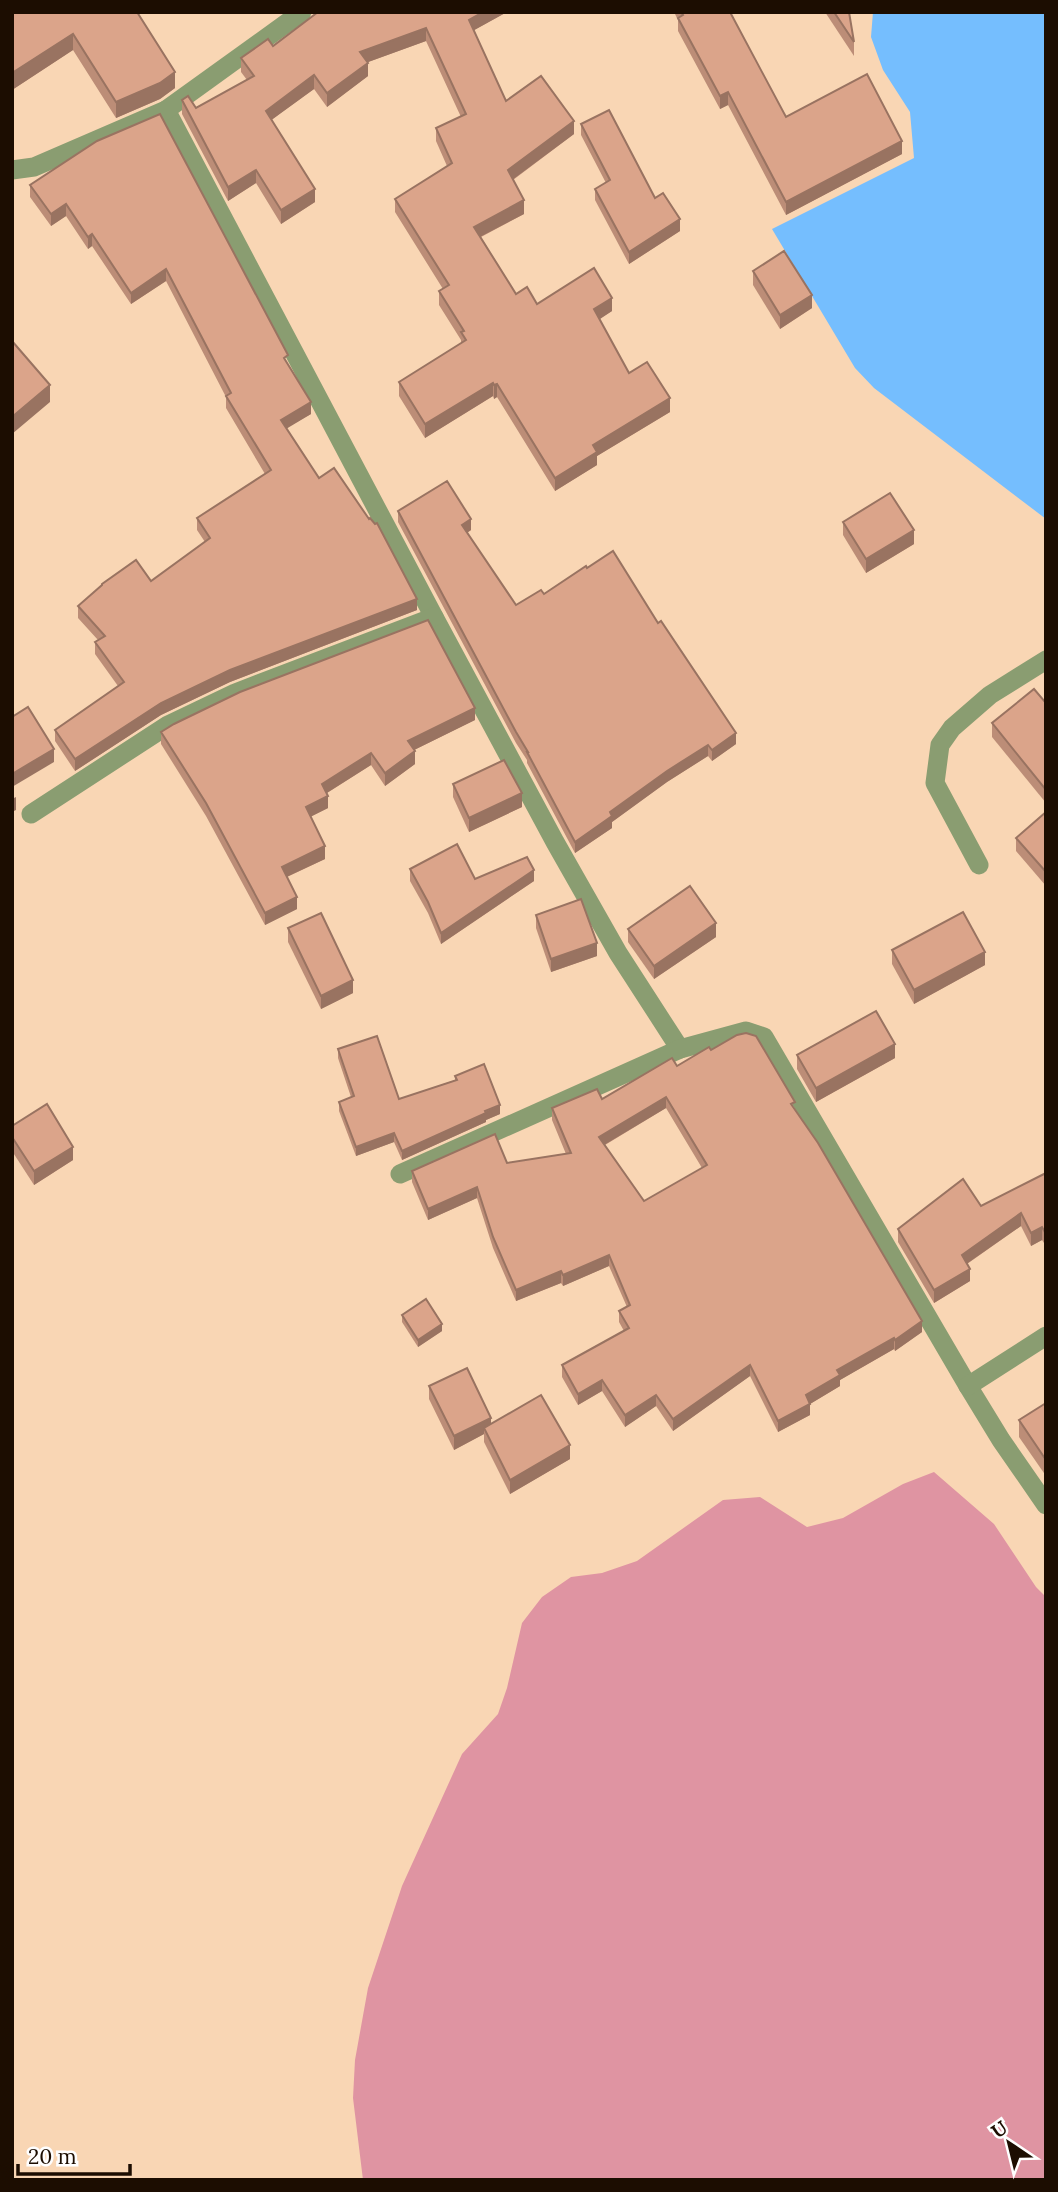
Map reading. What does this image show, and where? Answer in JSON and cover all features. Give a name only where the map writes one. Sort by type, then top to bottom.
[{"type":"street","points":[[12,170],[34,167],[166,110],[302,12]]},
{"type":"street","points":[[166,110],[434,617],[618,953],[680,1049]]},
{"type":"street","points":[[32,814],[168,725],[235,692],[434,617]]},
{"type":"street","points":[[979,865],[935,783],[940,745],[952,728],[990,695],[1046,660]]},
{"type":"street","points":[[400,1174],[680,1049],[746,1031],[764,1037],[968,1386],[1046,1505]]},
{"type":"street","points":[[968,1386],[1046,1336]]},
{"type":"shaded area","points":[[934,1472],[994,1524],[1036,1587],[1046,1597],[1046,2180],[363,2180],[353,2098],[355,2060],[368,1988],[402,1886],[462,1754],[498,1714],[522,1623],[542,1597],[571,1577],[602,1573],[637,1561],[723,1500],[760,1497],[807,1527],[843,1518],[903,1484]]},
{"type":"water","points":[[873,12],[1046,12],[1046,519],[874,388],[855,368],[772,229],[914,158],[910,112],[883,70],[871,37]]},
{"type":"building","points":[[137,12],[175,72],[160,83],[116,102],[73,34],[12,73],[12,14]]},
{"type":"building","points":[[318,12],[483,12],[469,20],[506,101],[541,76],[574,121],[508,170],[524,200],[474,227],[516,294],[527,287],[537,304],[594,268],[612,298],[594,309],[629,373],[647,362],[670,398],[593,445],[597,452],[555,478],[497,384],[493,383],[425,424],[399,382],[466,340],[461,332],[464,331],[439,291],[449,285],[395,199],[452,163],[436,128],[466,114],[426,28],[360,52],[368,63],[327,93],[314,75],[266,111],[315,189],[281,210],[256,170],[228,187],[182,100],[188,96],[196,108],[254,76],[241,58],[268,39],[273,46]]},
{"type":"building","points":[[681,12],[730,12],[786,117],[867,74],[902,141],[786,202],[728,92],[720,96],[678,18],[683,15]]},
{"type":"building","points":[[834,12],[849,12],[854,42]]},
{"type":"building","points":[[609,110],[655,198],[663,193],[680,219],[629,252],[595,189],[610,180],[581,124]]},
{"type":"building","points":[[160,114],[288,355],[284,358],[311,402],[281,420],[319,478],[334,468],[369,519],[377,523],[417,599],[230,670],[161,703],[75,759],[55,730],[124,682],[95,642],[105,636],[78,606],[102,584],[136,560],[151,581],[210,538],[197,518],[271,470],[226,396],[231,393],[166,269],[131,293],[92,234],[88,237],[66,204],[51,214],[30,185],[97,141]]},
{"type":"building","points":[[784,251],[812,295],[780,315],[753,271]]},
{"type":"building","points":[[12,341],[50,385],[12,417]]},
{"type":"building","points":[[447,481],[471,519],[462,525],[516,605],[541,590],[544,594],[613,551],[658,623],[661,621],[736,733],[712,750],[708,745],[667,771],[610,812],[612,816],[575,842],[398,511]]},
{"type":"building","points":[[890,493],[914,530],[866,559],[843,522]]},
{"type":"building","points":[[428,620],[475,708],[408,741],[415,751],[385,773],[371,753],[322,784],[328,796],[306,807],[325,846],[282,867],[297,897],[265,913],[206,803],[161,732],[240,692]]},
{"type":"building","points":[[1034,689],[1046,703],[1046,790],[992,723]]},
{"type":"building","points":[[28,707],[54,749],[12,774],[12,717]]},
{"type":"building","points":[[504,760],[522,793],[469,818],[453,784]]},
{"type":"building","points":[[1046,812],[1046,872],[1016,838]]},
{"type":"building","points":[[457,844],[475,879],[527,857],[534,870],[441,933],[410,869]]},
{"type":"building","points":[[690,886],[716,923],[654,966],[628,929]]},
{"type":"building","points":[[581,899],[597,943],[551,959],[536,915]]},
{"type":"building","points":[[963,912],[985,952],[914,990],[892,950]]},
{"type":"building","points":[[321,913],[353,980],[321,996],[288,928]]},
{"type":"building","points":[[876,1011],[895,1044],[816,1088],[797,1055]]},
{"type":"building","points":[[746,1033],[756,1036],[795,1102],[791,1104],[818,1143],[922,1321],[895,1340],[894,1338],[837,1370],[840,1375],[806,1395],[810,1404],[778,1421],[750,1365],[673,1419],[656,1395],[625,1415],[602,1380],[578,1394],[562,1365],[629,1328],[619,1311],[630,1305],[609,1255],[563,1275],[561,1271],[516,1290],[493,1237],[477,1187],[428,1209],[412,1171],[495,1134],[507,1163],[571,1153],[552,1108],[597,1089],[602,1099],[672,1058],[677,1066],[709,1047],[711,1050],[737,1035]],"holes":[[[666,1097],[707,1165],[644,1201],[599,1137]]]},
{"type":"building","points":[[377,1036],[399,1099],[457,1080],[455,1076],[484,1064],[500,1105],[402,1151],[394,1133],[356,1147],[339,1102],[354,1096],[338,1049]]},
{"type":"building","points":[[47,1104],[73,1147],[34,1171],[12,1137],[12,1126]]},
{"type":"building","points":[[1046,1173],[1046,1234],[1042,1227],[1031,1233],[1021,1213],[962,1255],[970,1269],[934,1290],[898,1229],[963,1179],[981,1206]]},
{"type":"building","points":[[426,1299],[442,1324],[418,1340],[402,1315]]},
{"type":"building","points":[[467,1368],[491,1418],[454,1436],[429,1386]]},
{"type":"building","points":[[541,1395],[570,1445],[510,1480],[484,1428]]},
{"type":"building","points":[[1046,1403],[1046,1460],[1019,1420]]}]
